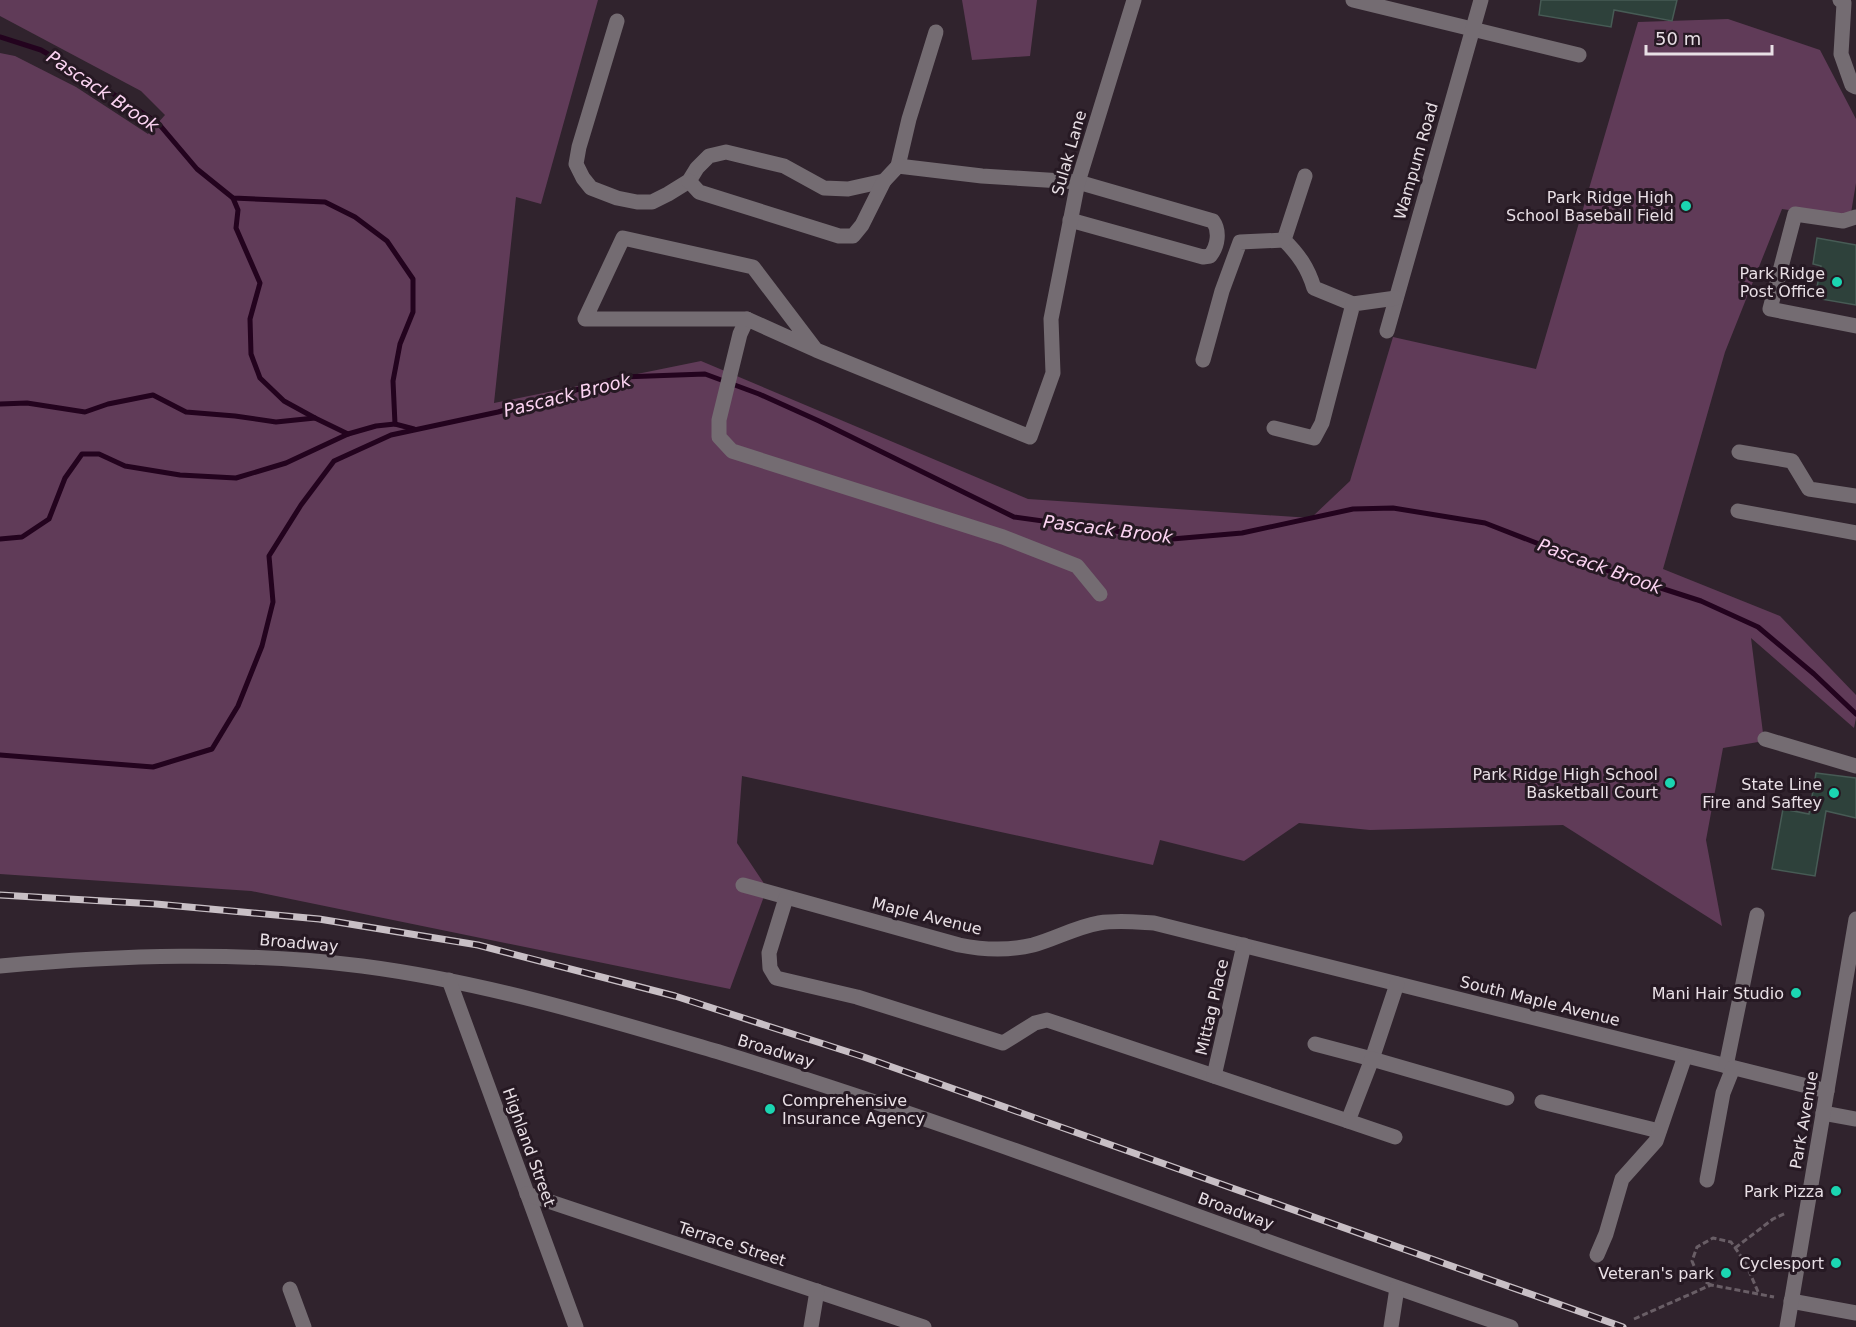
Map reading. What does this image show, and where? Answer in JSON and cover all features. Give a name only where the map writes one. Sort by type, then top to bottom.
[{"type":"street","name":"Sulak Lane","points":[[816,350],[1030,437],[1053,373],[1051,319],[1078,182],[1134,0]]},
{"type":"street","points":[[1353,0],[1579,55]]},
{"type":"street","name":"Wampum Road","points":[[1386,331],[1481,0]]},
{"type":"street","points":[[1840,0],[1844,3],[1841,54],[1852,85],[1856,87]]},
{"type":"street","points":[[617,21],[579,147],[576,164],[591,188],[617,198],[652,202],[689,181],[697,168],[709,156],[726,152],[784,166],[824,188],[849,189],[884,181]]},
{"type":"street","points":[[689,181],[699,192],[839,236],[853,236],[862,225],[884,181],[898,166],[909,119],[936,32]]},
{"type":"street","points":[[898,166],[982,176],[1078,182],[1213,221],[1217,227],[1214,250],[1210,255],[1203,257],[1070,220]]},
{"type":"street","points":[[1284,240],[1305,176]]},
{"type":"street","points":[[1856,217],[1843,221],[1795,214],[1770,309],[1856,326]]},
{"type":"street","points":[[624,238],[753,267],[816,350],[747,319],[585,319],[624,238]]},
{"type":"street","points":[[1203,360],[1222,291],[1240,242],[1284,240],[1298,254],[1308,270],[1314,288],[1353,304],[1396,298]]},
{"type":"street","points":[[1274,428],[1314,438],[1322,423],[1353,304]]},
{"type":"street","points":[[747,319],[740,334],[718,420],[719,437],[732,452],[1003,537],[1077,566],[1100,594]]},
{"type":"street","points":[[1739,452],[1792,461],[1809,489],[1856,496]]},
{"type":"street","points":[[1738,511],[1856,533]]},
{"type":"street","points":[[1766,739],[1856,766]]},
{"type":"street","name":"Maple Avenue","points":[[743,885],[959,945],[982,949],[1008,949],[1033,945],[1099,923],[1127,921],[1154,923],[1244,945]]},
{"type":"street","points":[[786,898],[768,953],[770,968],[777,978],[857,997],[1003,1043],[1035,1023],[1047,1020],[1395,1137]]},
{"type":"street","points":[[1707,1180],[1757,915]]},
{"type":"street","name":"Park Avenue","points":[[1787,1327],[1827,1091],[1851,978],[1856,919]]},
{"type":"street","name":"South Maple Avenue","points":[[1244,945],[1827,1091]]},
{"type":"street","name":"Mittag Place","points":[[1214,1076],[1244,945]]},
{"type":"street","name":"Broadway","points":[[0,966],[138,956],[211,955],[284,958],[448,980],[523,997],[659,1035],[914,1114],[1511,1327]]},
{"type":"street","name":"Highland Street","points":[[448,980],[576,1327]]},
{"type":"street","points":[[1348,1121],[1397,984]]},
{"type":"street","points":[[1315,1044],[1507,1098]]},
{"type":"street","points":[[1597,1255],[1606,1234],[1622,1179],[1656,1141],[1685,1056]]},
{"type":"street","points":[[1542,1102],[1659,1131]]},
{"type":"street","points":[[1823,1113],[1856,1119]]},
{"type":"street","name":"Terrace Street","points":[[527,1194],[924,1327]]},
{"type":"street","points":[[1391,1327],[1397,1288]]},
{"type":"street","points":[[290,1289],[304,1327]]},
{"type":"street","points":[[811,1327],[817,1291]]},
{"type":"street","points":[[1791,1301],[1856,1313]]},
{"type":"path","points":[[1735,1248],[1773,1219],[1786,1213]]},
{"type":"path","points":[[1759,1294],[1744,1262],[1731,1242],[1713,1238],[1697,1247],[1692,1262],[1699,1278],[1711,1285],[1774,1297]]},
{"type":"path","points":[[1634,1319],[1711,1285]]},
{"type":"shaded area","points":[[0,0],[598,0],[541,204],[516,197],[494,403],[701,361],[1028,499],[1311,518],[1350,481],[1393,337],[1536,369],[1638,22],[1728,19],[1820,50],[1856,119],[1856,183],[1850,219],[1782,209],[1725,352],[1663,569],[1780,616],[1856,695],[1854,728],[1751,638],[1764,741],[1723,748],[1706,840],[1722,926],[1563,825],[1370,830],[1299,823],[1244,861],[1160,840],[1153,865],[742,776],[737,843],[767,888],[730,989],[251,891],[0,874],[0,53],[15,56],[76,87],[148,134],[165,115],[141,91],[0,16]]},
{"type":"shaded area","points":[[962,0],[1037,0],[1030,56],[972,60]]},
{"type":"building","points":[[1541,0],[1677,0],[1672,21],[1614,10],[1611,27],[1539,15]]},
{"type":"building","name":"Park Ridge Post Office","points":[[1817,238],[1856,245],[1856,305],[1815,298],[1821,266],[1813,264]]},
{"type":"building","points":[[1816,773],[1856,778],[1856,818],[1826,811],[1815,876],[1772,869],[1783,809],[1809,814]]},
{"type":"waterway","name":"Pascack Brook","points":[[0,37],[41,50],[158,123],[197,169],[233,198],[325,202],[355,217],[387,241],[413,279],[413,312],[400,344],[393,381],[395,424],[414,429]]},
{"type":"waterway","points":[[233,198],[238,210],[236,228],[260,283],[250,319],[251,354],[260,378],[284,401],[348,434]]},
{"type":"waterway","name":"Pascack Brook","points":[[0,755],[153,767],[212,749],[238,706],[262,646],[273,602],[269,556],[301,505],[334,461],[391,435],[498,412],[622,377],[705,374],[759,394],[819,421],[1014,517],[1172,539],[1242,533],[1353,509],[1393,508],[1485,523],[1611,572],[1701,601],[1758,627],[1814,674],[1856,714]]},
{"type":"waterway","points":[[0,404],[27,403],[85,412],[108,404],[153,395],[186,412],[276,422],[315,418]]},
{"type":"waterway","points":[[0,539],[22,537],[49,519],[65,478],[82,454],[99,454],[125,466],[180,475],[236,478],[286,463],[348,434],[376,426],[395,424]]},
{"type":"railway","points":[[0,895],[156,904],[319,919],[478,945],[675,996],[861,1056],[1623,1327]]},
{"type":"place","name":"Park Ridge High School Baseball Field","points":[[1686,206]]},
{"type":"place","name":"Park Ridge Post Office","points":[[1837,282]]},
{"type":"place","name":"Park Ridge High School Basketball Court","points":[[1670,783]]},
{"type":"place","name":"State Line Fire and Saftey","points":[[1834,793]]},
{"type":"place","name":"Mani Hair Studio","points":[[1796,993]]},
{"type":"place","name":"Comprehensive Insurance Agency","points":[[770,1109]]},
{"type":"place","name":"Park Pizza","points":[[1836,1191]]},
{"type":"place","name":"Cyclesport","points":[[1836,1263]]},
{"type":"place","name":"Veteran's park","points":[[1726,1273]]}]
